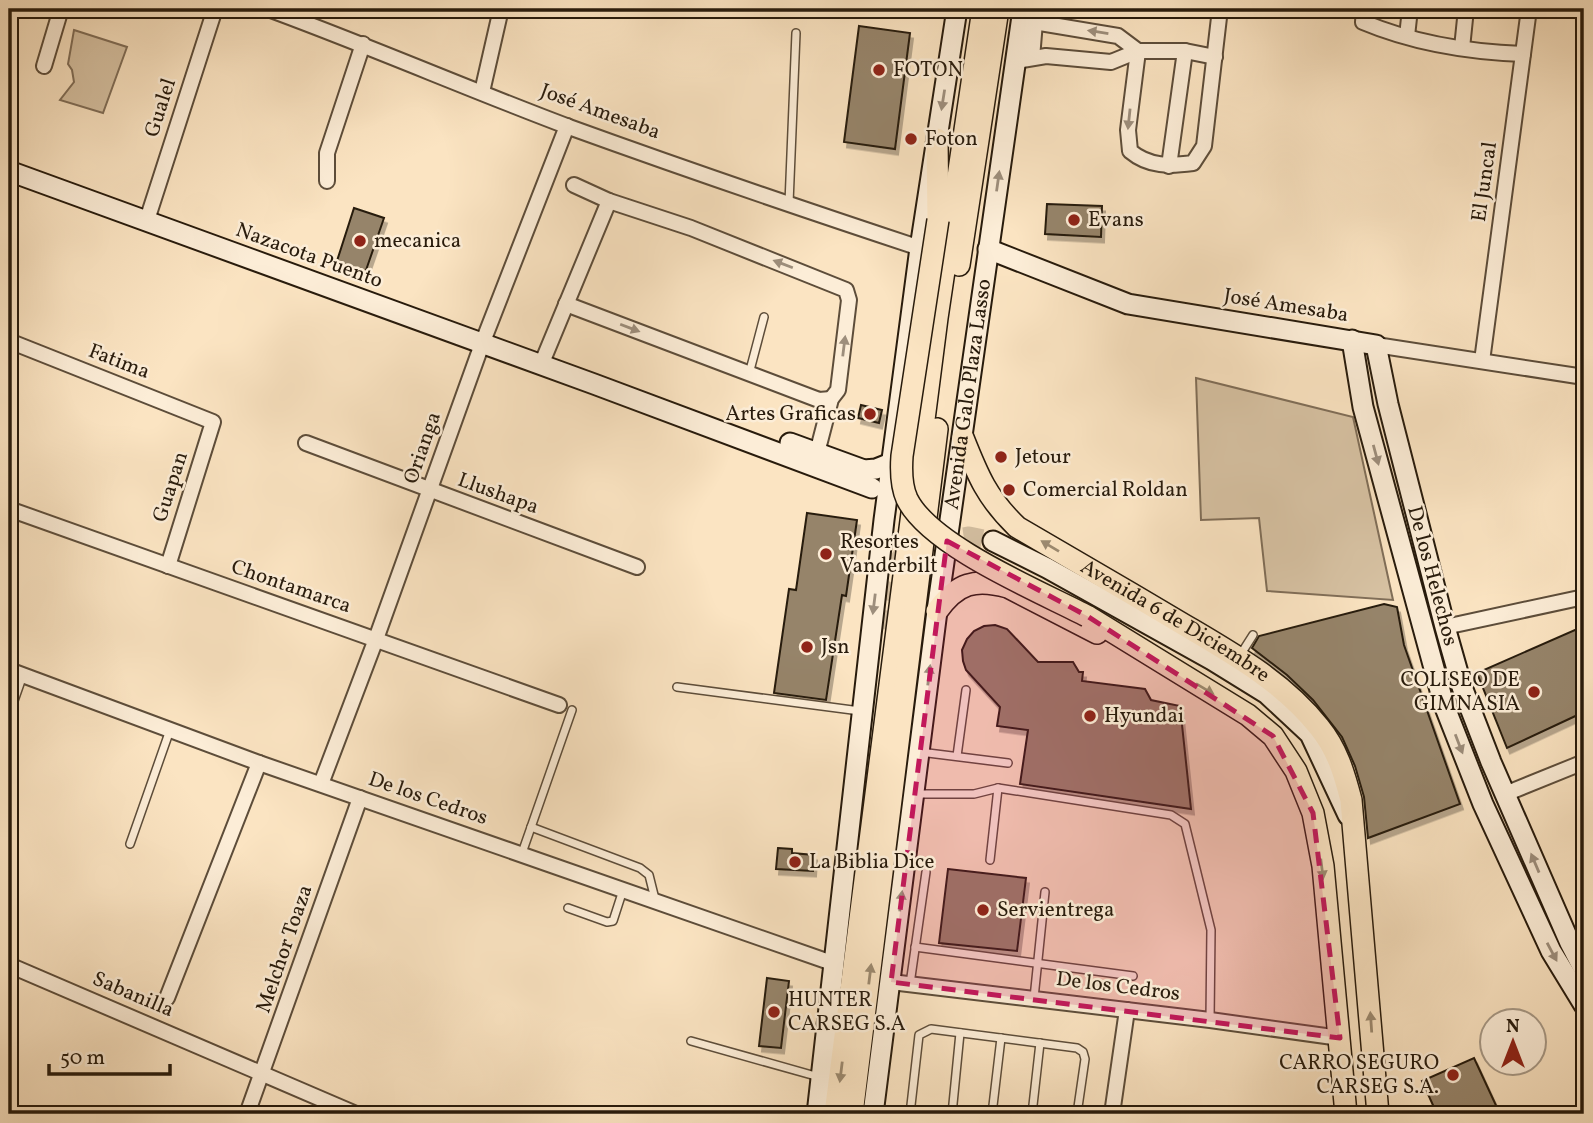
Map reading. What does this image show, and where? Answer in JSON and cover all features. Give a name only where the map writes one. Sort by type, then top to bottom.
[{"type":"main road","points":[[817,1114],[891,463],[920,248],[957,9]]},
{"type":"main road","name":"Avenida Galo Plaza Lasso","points":[[835,1114],[936,332],[983,9]]},
{"type":"main road","name":"Avenida Galo Plaza Lasso","points":[[852,1114],[951,316],[998,9]]},
{"type":"main road","name":"Avenida Galo Plaza Lasso","points":[[873,1114],[900,983],[914,794],[937,611],[988,249],[1024,59],[1027,17]]},
{"type":"main road","points":[[937,139],[938,220],[902,456],[901,471],[907,499],[933,529],[955,547],[1087,616],[1146,654]]},
{"type":"main road","name":"Nazacota Puento","points":[[9,170],[872,488]]},
{"type":"main road","name":"José Amesaba","points":[[988,249],[1128,304],[1377,345]]},
{"type":"main road","name":"De los Helechos","points":[[1352,340],[1363,407],[1444,705],[1483,804],[1551,951],[1584,1005]]},
{"type":"main road","name":"De los Helechos","points":[[1377,345],[1388,404],[1444,627],[1462,687],[1505,794],[1577,939],[1584,970]]},
{"type":"main road","name":"Nazacota Puento","points":[[594,384],[621,404],[873,503],[884,520]]},
{"type":"main road","points":[[594,384],[629,386],[863,470],[876,469],[891,463]]},
{"type":"main road","points":[[1363,407],[1388,404]]},
{"type":"main road","name":"Avenida 6 de Diciembre","points":[[962,438],[992,501],[1017,527],[1239,657],[1279,685],[1301,706],[1335,749],[1351,800],[1378,1114]]},
{"type":"main road","name":"Avenida 6 de Diciembre","points":[[993,541],[1142,621],[1267,694],[1310,734],[1354,829]]},
{"type":"main road","points":[[937,611],[948,595],[961,587],[972,583],[995,583],[1008,587],[1079,625],[1146,654]]},
{"type":"main road","points":[[849,842],[882,629]]},
{"type":"main road","name":"Avenida 6 de Diciembre","points":[[1146,654],[1248,715],[1273,736],[1296,771],[1313,813],[1323,866],[1346,1114]]},
{"type":"street","points":[[44,66],[61,9]]},
{"type":"street","name":"Gualel","points":[[147,219],[215,9]]},
{"type":"street","name":"José Amesaba","points":[[268,9],[567,126],[789,205],[920,248]]},
{"type":"street","points":[[482,92],[500,9]]},
{"type":"street","points":[[1138,51],[1128,130],[1130,151],[1140,160],[1169,166],[1193,163],[1204,146],[1220,9]]},
{"type":"street","points":[[1364,9],[1363,22],[1407,36],[1489,53],[1523,54]]},
{"type":"street","points":[[1407,36],[1410,9]]},
{"type":"street","points":[[1462,48],[1466,9]]},
{"type":"street","name":"El Juncal","points":[[1482,361],[1529,9]]},
{"type":"street","points":[[1027,17],[1118,36],[1138,51]]},
{"type":"street","points":[[327,181],[327,153],[363,44]]},
{"type":"street","points":[[1024,59],[1046,56],[1111,62],[1138,51],[1185,51],[1214,57]]},
{"type":"street","points":[[1169,166],[1185,51]]},
{"type":"street","name":"Orianga","points":[[321,784],[482,344],[567,126]]},
{"type":"street","points":[[574,186],[609,201],[691,228],[846,290],[849,300],[838,390],[831,399],[817,453]]},
{"type":"street","points":[[541,365],[609,201]]},
{"type":"street","points":[[566,304],[819,400],[831,399]]},
{"type":"street","name":"Fatima","points":[[9,341],[214,422]]},
{"type":"street","name":"José Amesaba","points":[[1377,345],[1584,377]]},
{"type":"street","name":"Guapan","points":[[168,566],[214,422]]},
{"type":"street","name":"Llushapa","points":[[306,443],[637,567]]},
{"type":"street","name":"Chontamarca","points":[[9,509],[565,708]]},
{"type":"street","points":[[1444,627],[1584,597]]},
{"type":"street","name":"De los Cedros","points":[[9,670],[260,763],[835,964]]},
{"type":"street","points":[[1505,794],[1584,762]]},
{"type":"street","points":[[167,998],[260,763]]},
{"type":"street","name":"Melchor Toaza","points":[[247,1114],[360,798]]},
{"type":"street","name":"Sabanilla","points":[[9,965],[356,1114]]},
{"type":"street","name":"De los Cedros","points":[[900,983],[1340,1038]]},
{"type":"street","points":[[1112,1114],[1128,1010]]},
{"type":"lane","points":[[789,205],[796,33]]},
{"type":"lane","points":[[749,373],[764,317]]},
{"type":"lane","points":[[1239,657],[1253,635]]},
{"type":"lane","points":[[9,715],[23,675]]},
{"type":"lane","points":[[677,687],[862,711]]},
{"type":"lane","points":[[957,756],[965,690]]},
{"type":"lane","points":[[522,853],[565,708]]},
{"type":"lane","points":[[130,844],[170,730]]},
{"type":"lane","points":[[919,751],[1007,763]]},
{"type":"lane","points":[[914,794],[974,794],[998,788],[1171,815],[1185,824],[1211,930],[1210,1020]]},
{"type":"lane","points":[[990,860],[998,788]]},
{"type":"lane","points":[[531,827],[640,868],[649,875],[655,900]]},
{"type":"lane","points":[[900,983],[915,947],[926,872]]},
{"type":"lane","points":[[568,908],[607,922],[613,920],[624,889]]},
{"type":"lane","points":[[1034,998],[1045,892]]},
{"type":"lane","points":[[915,947],[1133,976]]},
{"type":"lane","points":[[910,1114],[919,1035],[931,1029],[1077,1048],[1083,1052],[1085,1059],[1077,1114]]},
{"type":"lane","points":[[952,1114],[960,1033]]},
{"type":"lane","points":[[992,1114],[1001,1038]]},
{"type":"lane","points":[[691,1041],[821,1078]]},
{"type":"lane","points":[[1032,1114],[1040,1043]]},
{"type":"highlighted area","points":[[947,541],[1087,616],[1273,736],[1313,813],[1340,1038],[891,982]]},
{"type":"shaded area","points":[[74,30],[127,47],[103,113],[60,100],[74,82],[68,64]]},
{"type":"shaded area","points":[[1196,378],[1353,417],[1393,600],[1267,591],[1259,518],[1201,520]]},
{"type":"building","name":"FOTON","points":[[859,26],[910,33],[895,149],[844,142]]},
{"type":"building","name":"Evans","points":[[1047,204],[1102,206],[1101,237],[1045,234]]},
{"type":"building","name":"mecanica","points":[[354,208],[384,218],[364,276],[336,264]]},
{"type":"building","name":"Artes Graficas","points":[[861,405],[882,410],[879,423],[858,418]]},
{"type":"building","points":[[807,513],[857,520],[826,700],[774,693],[789,589],[796,590]]},
{"type":"building","points":[[1384,604],[1397,607],[1404,645],[1460,804],[1368,838],[1364,797],[1355,766],[1342,737],[1313,700],[1287,675],[1252,648],[1259,636]]},
{"type":"building","name":"Hyundai","points":[[995,625],[1007,629],[1038,662],[1073,662],[1079,672],[1083,672],[1082,681],[1145,689],[1151,700],[1180,706],[1191,809],[1020,784],[1028,730],[997,726],[1000,707],[966,670],[963,661],[962,650],[974,631]]},
{"type":"building","name":"COLISEO DE GIMNASIA","points":[[1584,626],[1584,712],[1507,748],[1477,673]]},
{"type":"building","name":"La Biblia Dice","points":[[778,848],[792,849],[792,853],[814,855],[813,871],[776,869]]},
{"type":"building","name":"Servientrega","points":[[948,869],[1026,878],[1017,951],[939,943]]},
{"type":"building","points":[[767,978],[789,981],[781,1048],[759,1046]]},
{"type":"building","points":[[1474,1058],[1478,1067],[1478,1078],[1483,1078],[1500,1114],[1437,1114],[1422,1081]]},
{"type":"tunnel","points":[[935,541],[969,536],[993,541]]},
{"type":"tunnel","points":[[882,629],[891,579],[904,553]]},
{"type":"place","name":"FOTON","points":[[879,70]]},
{"type":"place","name":"Foton","points":[[911,139]]},
{"type":"place","name":"Evans","points":[[1074,220]]},
{"type":"place","name":"mecanica","points":[[360,241]]},
{"type":"place","name":"Artes Graficas","points":[[870,414]]},
{"type":"place","name":"Jetour","points":[[1001,457]]},
{"type":"place","name":"Comercial Roldan","points":[[1009,490]]},
{"type":"place","name":"Resortes Vanderbilt","points":[[826,554]]},
{"type":"place","name":"Jsn","points":[[807,647]]},
{"type":"place","name":"COLISEO DE GIMNASIA","points":[[1534,692]]},
{"type":"place","name":"Hyundai","points":[[1090,716]]},
{"type":"place","name":"La Biblia Dice","points":[[795,862]]},
{"type":"place","name":"Servientrega","points":[[983,910]]},
{"type":"place","name":"HUNTER CARSEG S.A","points":[[774,1012]]},
{"type":"place","name":"CARRO SEGURO CARSEG S.A.","points":[[1453,1075]]}]
